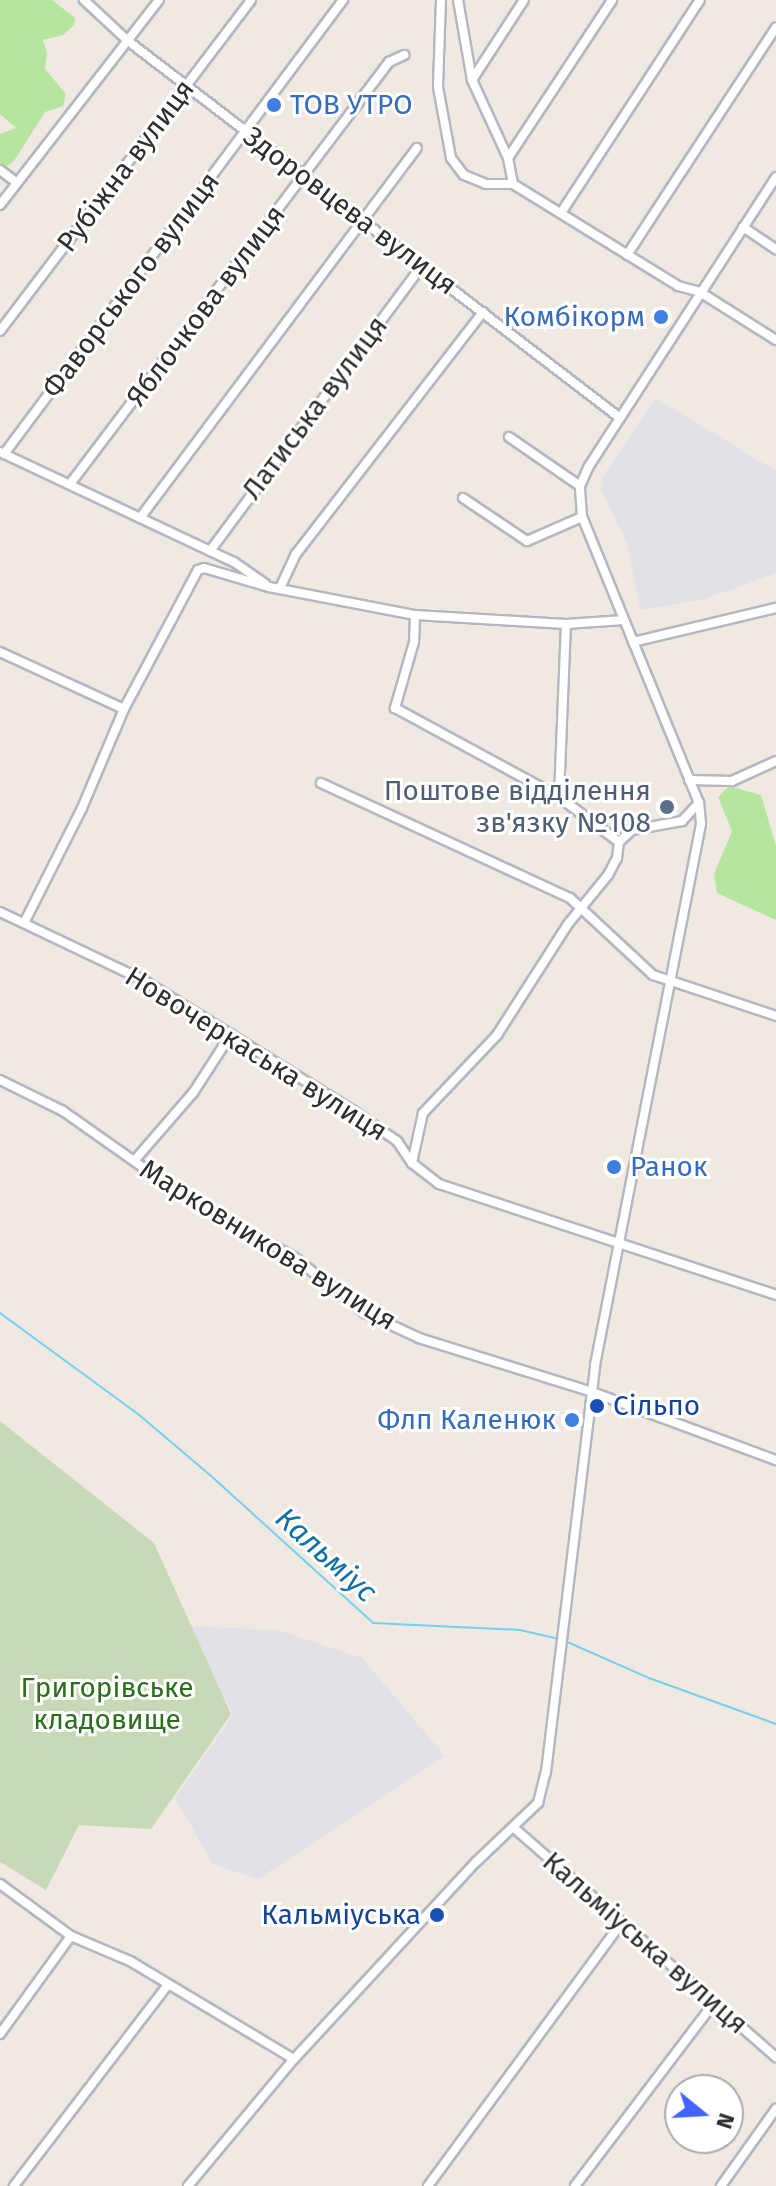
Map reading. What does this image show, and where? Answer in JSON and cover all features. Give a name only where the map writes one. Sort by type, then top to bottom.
[{"type":"street","name":"Здоровцева вулиця","points":[[84,0],[128,41],[620,418]]},
{"type":"street","points":[[0,205],[159,0]]},
{"type":"street","name":"Рубіжна вулиця","points":[[0,331],[251,0]]},
{"type":"street","name":"Фаворського вулиця","points":[[2,453],[343,0]]},
{"type":"street","points":[[441,0],[438,87],[451,158],[464,175],[486,184],[513,184],[678,286],[700,292],[776,340]]},
{"type":"street","points":[[458,0],[472,80],[508,158],[513,184]]},
{"type":"street","points":[[472,80],[524,0]]},
{"type":"street","points":[[508,158],[612,0]]},
{"type":"street","points":[[561,213],[700,0]]},
{"type":"street","points":[[627,255],[776,27]]},
{"type":"street","name":"Яблочкова вулиця","points":[[70,484],[389,62],[404,55]]},
{"type":"street","points":[[140,518],[417,148]]},
{"type":"street","points":[[0,170],[17,183]]},
{"type":"street","points":[[188,2186],[294,2059],[476,1862],[538,1803],[546,1772],[562,1653],[592,1392],[698,844],[699,803],[582,517],[580,486],[589,466],[776,177]]},
{"type":"street","points":[[743,227],[776,249]]},
{"type":"street","name":"Латиська вулиця","points":[[210,551],[422,266]]},
{"type":"street","points":[[280,588],[296,554],[483,312]]},
{"type":"street","points":[[509,437],[580,486]]},
{"type":"street","points":[[2,453],[234,562],[269,587]]},
{"type":"street","points":[[463,498],[527,541],[582,517]]},
{"type":"street","points":[[24,923],[82,808],[124,709],[198,570],[204,568],[269,587],[415,615],[566,624],[624,620]]},
{"type":"street","points":[[633,642],[776,608]]},
{"type":"street","points":[[415,615],[414,642],[395,708],[559,797],[619,842]]},
{"type":"street","points":[[559,797],[566,624]]},
{"type":"street","points":[[0,652],[124,709]]},
{"type":"street","points":[[689,780],[732,781],[776,761]]},
{"type":"street","points":[[321,783],[570,898],[653,975],[776,1016]]},
{"type":"street","points":[[412,1163],[423,1113],[497,1035],[581,909],[608,875],[617,858],[619,842],[632,830],[682,821],[699,803]]},
{"type":"street","name":"Новочеркаська вулиця","points":[[0,912],[143,980],[231,1034],[397,1141],[412,1163],[439,1184],[776,1295]]},
{"type":"street","points":[[134,1161],[193,1093],[231,1034]]},
{"type":"street","name":"Марковникова вулиця","points":[[0,1080],[63,1111],[178,1192],[295,1258],[365,1313],[419,1338],[592,1392],[776,1460]]},
{"type":"street","name":"Кальміуська вулиця","points":[[514,1828],[776,2057]]},
{"type":"street","points":[[0,1884],[71,1936],[130,1961],[167,1986],[294,2059]]},
{"type":"street","points":[[428,2186],[621,1923]]},
{"type":"street","points":[[0,2034],[71,1936]]},
{"type":"street","points":[[14,2186],[167,1986]]},
{"type":"street","points":[[575,2186],[713,2004]]},
{"type":"street","points":[[721,2186],[776,2109]]},
{"type":"shaded area","points":[[655,398],[776,471],[776,573],[702,600],[640,610],[627,543],[601,490],[603,476]]},
{"type":"shaded area","points":[[190,1626],[278,1630],[362,1658],[445,1756],[258,1879],[213,1864],[175,1798],[233,1715]]},
{"type":"green space","points":[[0,0],[52,0],[75,18],[74,25],[63,35],[43,40],[47,53],[45,69],[66,94],[63,106],[45,112],[14,161],[0,171],[0,134],[16,128],[0,114]]},
{"type":"green space","points":[[729,786],[761,795],[776,846],[776,920],[717,893],[714,874],[732,831],[718,797]]},
{"type":"green space","name":"Григорівське кладовище","points":[[0,1421],[154,1543],[231,1714],[151,1829],[79,1825],[46,1890],[0,1862]]},
{"type":"waterway","name":"Кальміус","points":[[0,1313],[138,1414],[373,1623],[520,1630],[559,1639]]},
{"type":"waterway","name":"Кальміус","points":[[565,1641],[649,1678],[776,1724]]},
{"type":"place","name":"ТОВ УТРО","points":[[274,105]]},
{"type":"place","name":"Комбікорм","points":[[661,317]]},
{"type":"place","name":"Поштове відділення зв'язку №108","points":[[667,807]]},
{"type":"place","name":"Ранок","points":[[614,1167]]},
{"type":"place","name":"Сільпо","points":[[597,1406]]},
{"type":"place","name":"Флп Каленюк","points":[[572,1420]]},
{"type":"place","name":"Кальміуська","points":[[437,1915]]}]
